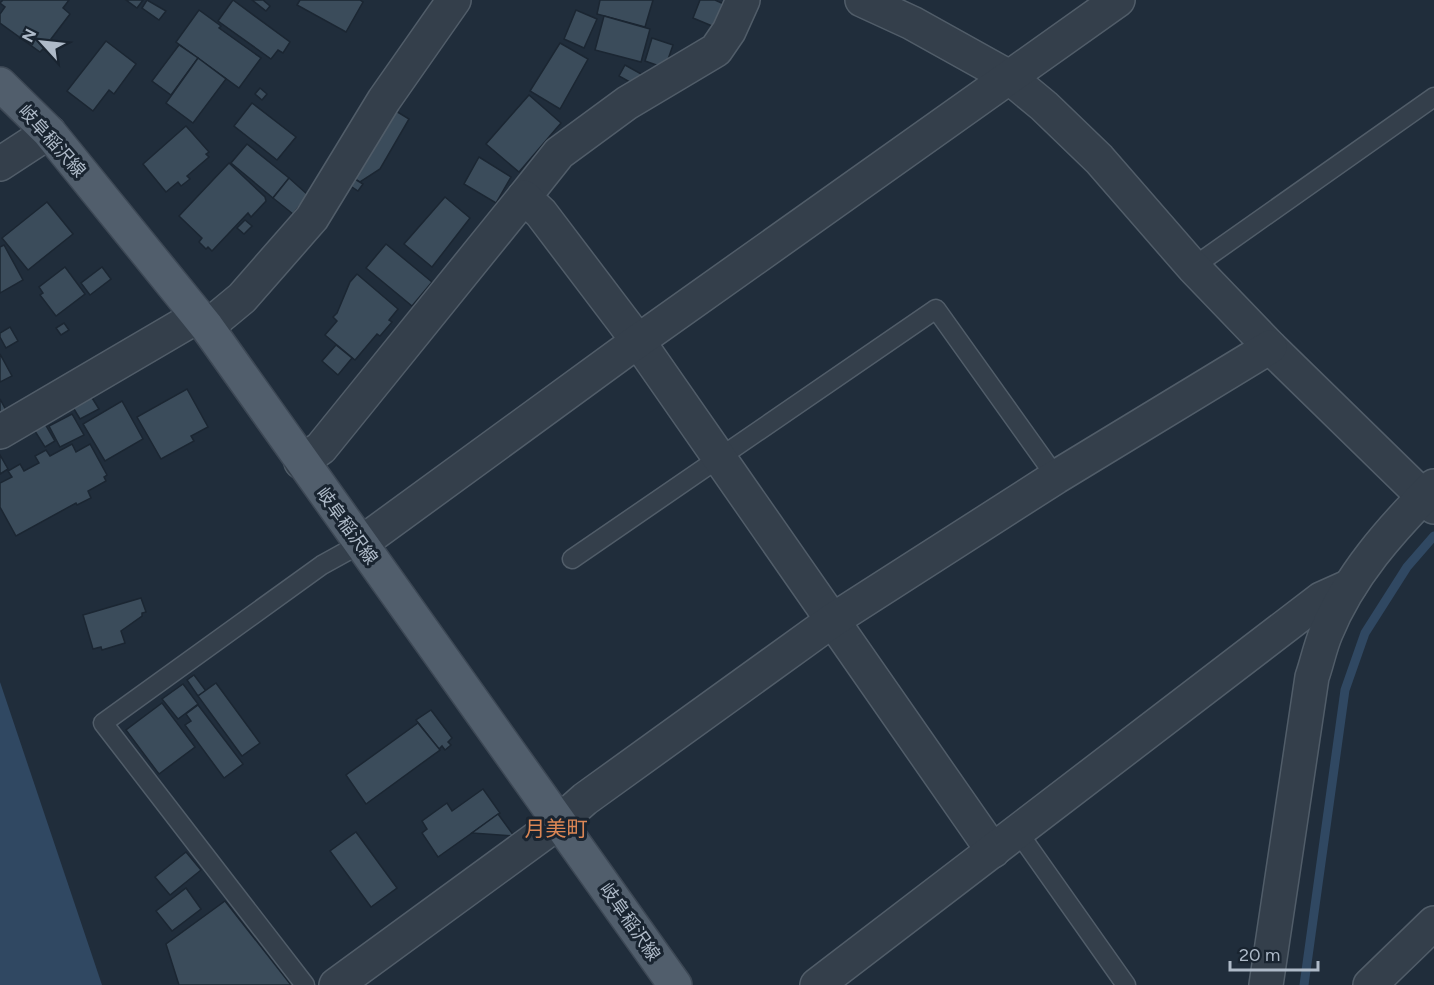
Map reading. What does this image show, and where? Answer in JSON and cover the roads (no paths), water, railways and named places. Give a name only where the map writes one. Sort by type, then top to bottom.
[{"type":"main road","name":"岐阜稲沢線","points":[[0,84],[49,132],[202,322],[675,985]]},
{"type":"street","points":[[0,432],[242,298],[312,218],[384,100],[454,0]]},
{"type":"street","points":[[301,462],[321,448],[559,153],[627,103],[716,50],[729,31],[743,0]]},
{"type":"street","points":[[862,0],[912,23],[1008,77],[1044,106],[1099,159],[1193,267],[1270,347],[1431,496],[1369,557],[1350,586],[1326,633],[1312,677],[1266,985]]},
{"type":"street","points":[[360,544],[638,341],[1118,0]]},
{"type":"street","points":[[0,164],[49,132]]},
{"type":"street","points":[[524,197],[541,213],[638,341],[833,620],[1005,841]]},
{"type":"street","points":[[336,985],[833,620],[1056,477],[1270,347]]},
{"type":"street","points":[[817,985],[1321,599],[1350,586]]},
{"type":"street","points":[[1370,985],[1434,923]]},
{"type":"lane","points":[[1193,267],[1434,97]]},
{"type":"lane","points":[[572,559],[936,309],[1056,477]]},
{"type":"lane","points":[[305,985],[104,723],[322,565],[360,544]]},
{"type":"lane","points":[[1005,841],[1126,985]]},
{"type":"water","points":[[0,682],[102,985],[0,985]]},
{"type":"waterway","points":[[1304,985],[1345,690],[1365,633],[1407,567],[1434,536]]},
{"type":"district","name":"月美町","points":[[556,829]]}]
